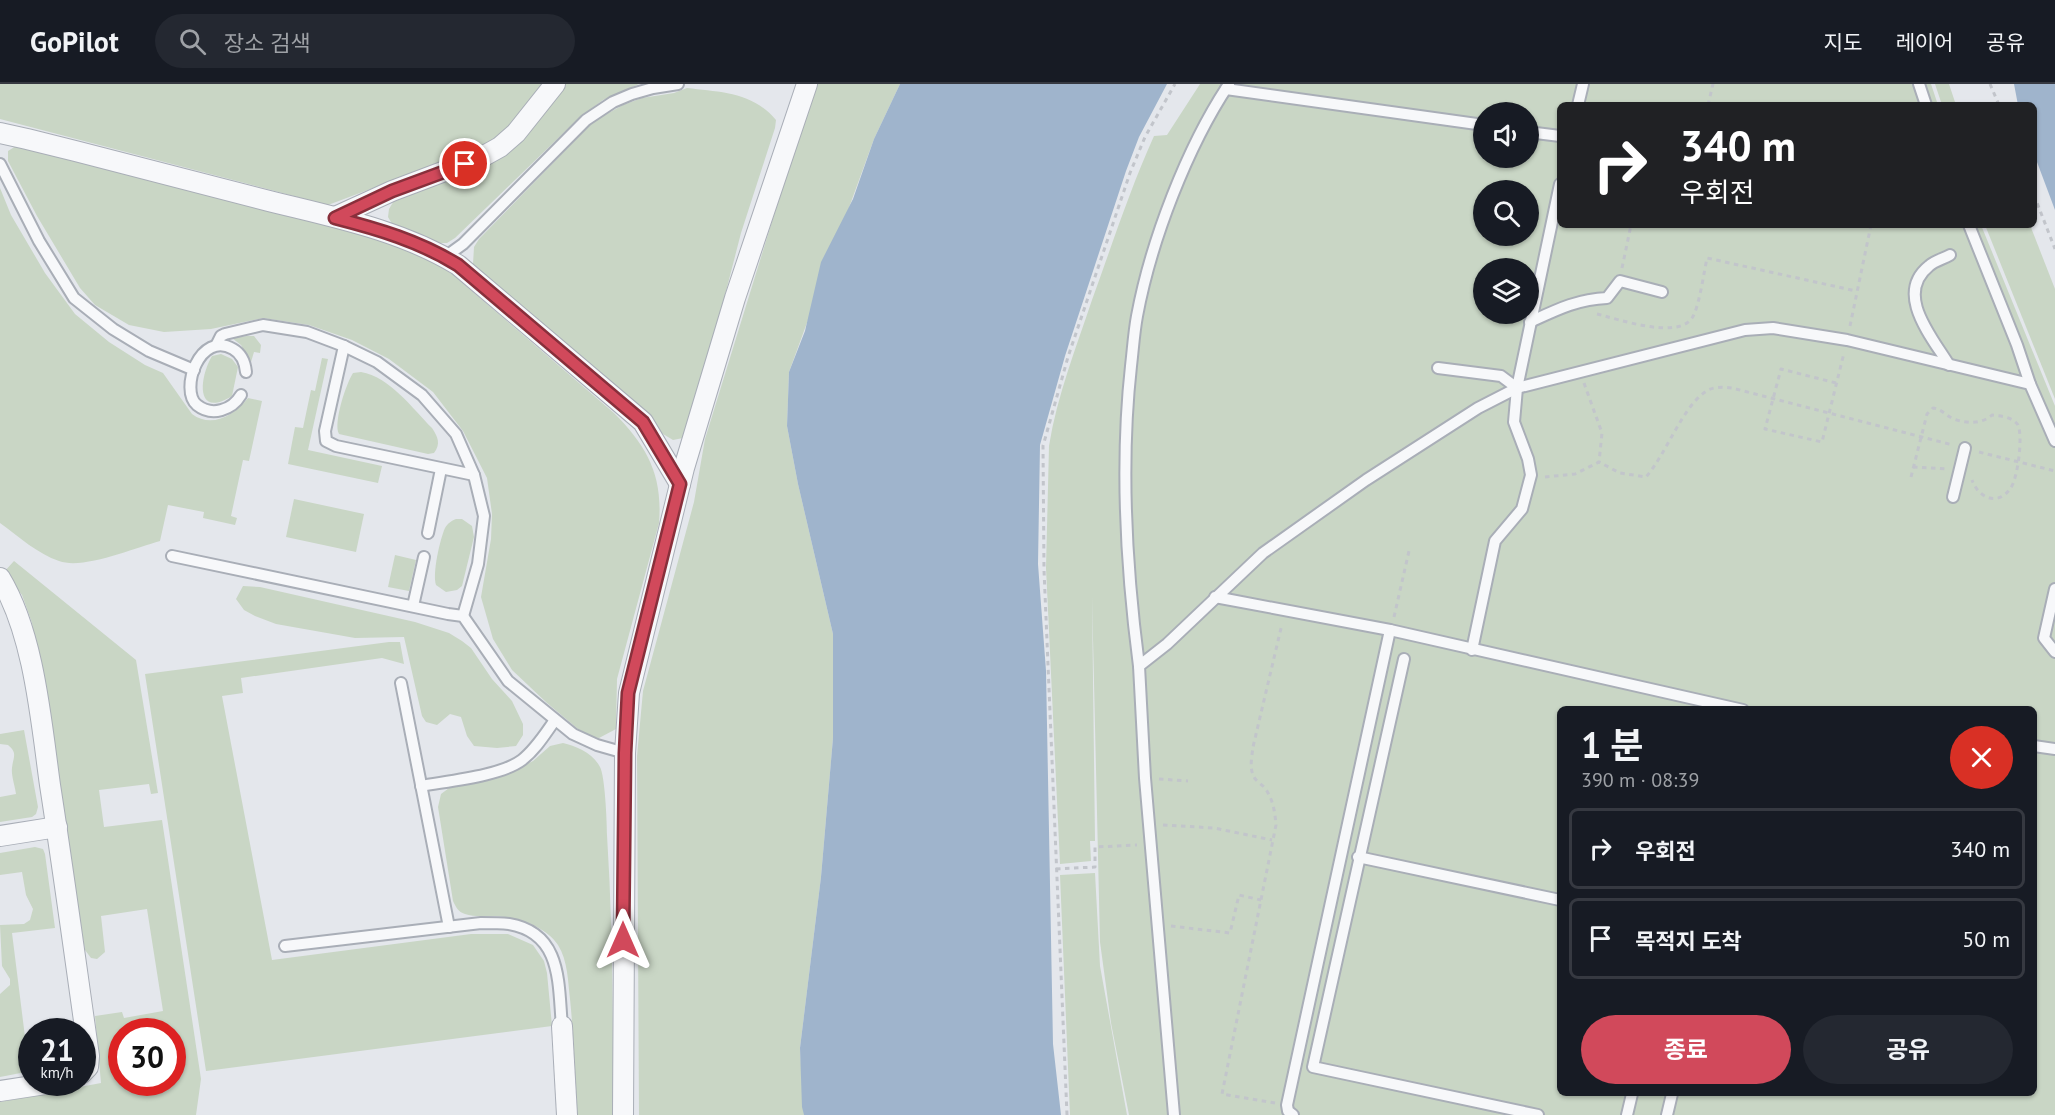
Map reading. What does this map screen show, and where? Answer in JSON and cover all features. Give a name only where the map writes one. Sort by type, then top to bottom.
[{"type":"street","points":[[335,218],[392,191],[482,157],[500,147],[516,133],[555,84]]},
{"type":"street","points":[[623,1115],[625,753],[628,693],[680,484],[735,297],[807,84]]},
{"type":"street","points":[[0,133],[27,138],[391,233],[433,250],[458,265],[643,422],[680,484]]},
{"type":"street","points":[[0,578],[6,601],[29,654],[57,827],[84,1018]]},
{"type":"street","points":[[0,836],[57,827]]},
{"type":"street","points":[[562,1026],[567,1115]]},
{"type":"street","points":[[0,1091],[18,1088]]},
{"type":"lane","points":[[445,257],[463,244],[586,120],[613,102],[632,94],[678,84]]},
{"type":"lane","points":[[1579,102],[1583,84]]},
{"type":"lane","points":[[1919,84],[1925,102]]},
{"type":"lane","points":[[1174,1115],[1145,778],[1125,473],[1128,397],[1137,316],[1153,250],[1184,167],[1211,112],[1228,86],[1473,123]]},
{"type":"lane","points":[[1539,133],[1557,136]]},
{"type":"lane","points":[[0,164],[39,241],[74,298],[122,335],[149,351],[194,370]]},
{"type":"lane","points":[[1539,281],[1557,198]]},
{"type":"lane","points":[[1970,228],[2017,345],[2030,384],[2055,441]]},
{"type":"lane","points":[[1949,365],[1917,311],[1914,296],[1915,283],[1929,266],[1950,255]]},
{"type":"lane","points":[[1539,318],[1588,299],[1607,298],[1620,281],[1662,292]]},
{"type":"lane","points":[[1473,650],[1495,541],[1522,509],[1531,475],[1528,459],[1514,422],[1517,388],[1530,324]]},
{"type":"lane","points":[[217,345],[221,336],[225,334],[263,325],[307,332],[377,362],[422,395],[456,434],[474,476],[484,516],[478,564],[463,616]]},
{"type":"lane","points":[[1139,666],[1167,644],[1263,553],[1366,480],[1478,408],[1517,388],[1745,330],[1773,328],[1847,340],[2030,384]]},
{"type":"lane","points":[[241,395],[235,405],[227,409],[218,411],[200,407],[194,402],[192,392],[194,370],[206,350],[217,345],[240,354],[245,362],[246,372]]},
{"type":"lane","points":[[344,346],[325,431],[326,441],[336,446],[474,476]]},
{"type":"lane","points":[[1438,368],[1501,376],[1517,388]]},
{"type":"lane","points":[[1953,497],[1965,448]]},
{"type":"lane","points":[[428,533],[441,469]]},
{"type":"lane","points":[[172,556],[463,616],[508,681],[573,734],[597,745],[625,753]]},
{"type":"lane","points":[[413,606],[424,557]]},
{"type":"lane","points":[[2055,589],[2044,638],[2055,652]]},
{"type":"lane","points":[[1215,597],[1390,630],[1725,706]]},
{"type":"lane","points":[[1290,1110],[1390,630]]},
{"type":"lane","points":[[1404,659],[1358,857],[1313,1068],[1538,1115]]},
{"type":"lane","points":[[401,683],[449,927]]},
{"type":"lane","points":[[422,786],[496,771],[520,761],[537,746],[555,720]]},
{"type":"lane","points":[[2037,746],[2055,749]]},
{"type":"lane","points":[[1358,857],[1557,899]]},
{"type":"lane","points":[[285,946],[481,923],[510,925],[526,929],[538,936],[549,948],[557,973],[562,1026]]},
{"type":"lane","points":[[1627,1115],[1632,1096]]},
{"type":"lane","points":[[1667,1115],[1672,1096]]},
{"type":"path","points":[[1067,1115],[1044,570],[1043,446],[1068,357],[1130,173],[1145,137],[1175,84]]},
{"type":"path","points":[[1709,102],[1713,84]]},
{"type":"path","points":[[1990,84],[1998,102]]},
{"type":"path","points":[[2037,203],[2055,249]]},
{"type":"path","points":[[1620,281],[1630,228]]},
{"type":"path","points":[[1836,383],[1781,369],[1766,429],[1822,442],[1847,340],[1870,228]]},
{"type":"path","points":[[1588,299],[1591,312],[1655,327],[1665,328],[1686,323],[1694,314],[1707,258],[1856,291]]},
{"type":"path","points":[[1581,373],[1602,434],[1599,462]]},
{"type":"path","points":[[1599,462],[1620,473],[1646,477],[1658,463],[1693,404],[1706,391],[1719,387],[1732,388],[2055,471]]},
{"type":"path","points":[[1531,475],[1548,477],[1575,474],[1599,462]]},
{"type":"path","points":[[1390,630],[1409,551]]},
{"type":"path","points":[[1285,610],[1253,747],[1251,765],[1254,778],[1264,787],[1270,798],[1276,825],[1222,1094],[1290,1110]]},
{"type":"path","points":[[1145,778],[1188,782]]},
{"type":"path","points":[[1149,826],[1214,828],[1273,840]]},
{"type":"path","points":[[1056,869],[1095,867],[1095,847],[1151,845]]},
{"type":"path","points":[[1158,926],[1176,925],[1230,933],[1239,895],[1261,900]]},
{"type":"green space","points":[[0,84],[544,84],[522,113],[488,143],[328,205],[0,119]]},
{"type":"green space","points":[[565,84],[639,84],[603,100],[580,117],[455,238],[447,243],[436,243],[392,224],[388,217],[389,209],[395,199],[530,129]]},
{"type":"green space","points":[[818,84],[900,84],[874,139],[789,372],[787,426],[833,634],[833,738],[821,877],[800,1048],[804,1115],[639,1115],[637,756],[643,691],[694,502],[705,439],[806,111]]},
{"type":"green space","points":[[1200,84],[1931,84],[1937,102],[1557,102],[1557,228],[1982,228],[2055,406],[2055,1115],[1129,1115],[1111,1023],[1100,942],[1092,596],[1095,841],[1090,841],[1091,861],[1060,864],[1046,568],[1049,446],[1057,409],[1092,300],[1154,136],[1167,135]]},
{"type":"green space","points":[[1935,84],[1949,84],[1955,102],[1941,102]]},
{"type":"green space","points":[[687,88],[735,95],[757,104],[776,120],[741,233],[707,365],[683,438],[673,440],[663,434],[652,421],[473,264],[474,247],[479,239],[594,121],[623,105],[642,98],[674,93]]},
{"type":"green space","points":[[16,146],[330,225],[390,243],[426,257],[452,274],[614,413],[636,437],[650,462],[660,506],[659,523],[617,679],[616,729],[599,738],[592,737],[578,729],[512,670],[493,639],[481,597],[491,539],[492,514],[487,478],[463,431],[433,392],[389,359],[352,340],[309,325],[263,318],[211,329],[164,332],[129,325],[95,305],[80,288],[37,216],[8,161],[8,151]]},
{"type":"green space","points":[[0,188],[11,215],[45,273],[75,314],[109,342],[145,365],[163,373],[192,414],[207,420],[215,420],[236,410],[248,398],[262,401],[249,461],[243,460],[231,516],[237,518],[235,525],[203,518],[204,512],[168,505],[160,541],[95,560],[69,563],[44,554],[0,523]]},
{"type":"green space","points":[[1986,228],[2031,228],[2055,289],[2055,399]]},
{"type":"green space","points":[[254,336],[261,345],[260,353],[254,352],[251,362],[241,345],[232,338]]},
{"type":"green space","points":[[221,354],[232,359],[238,367],[232,396],[220,402],[211,403],[203,393],[204,375],[212,356]]},
{"type":"green space","points":[[322,358],[328,359],[308,450],[382,466],[378,483],[288,464],[295,427],[303,428],[311,390],[315,391]]},
{"type":"green space","points":[[361,372],[382,380],[391,387],[432,428],[438,440],[434,453],[428,454],[339,434],[339,413],[344,394],[353,373]]},
{"type":"green space","points":[[294,499],[364,514],[356,552],[286,537]]},
{"type":"green space","points":[[456,519],[462,519],[472,526],[474,537],[462,586],[457,590],[446,592],[436,585],[436,565],[445,528]]},
{"type":"green space","points":[[395,555],[416,560],[409,591],[388,587]]},
{"type":"green space","points":[[14,561],[136,660],[158,793],[151,794],[149,784],[99,790],[104,827],[162,820],[201,1079],[196,1115],[0,1115],[0,1102],[32,1096],[96,1096],[96,1084],[101,1083],[95,1016],[122,1012],[124,1018],[163,1011],[147,909],[101,916],[105,952],[97,959],[91,958],[85,950],[32,623],[22,595],[4,572]]},
{"type":"green space","points":[[243,586],[260,587],[415,622],[449,633],[471,648],[492,679],[512,701],[523,724],[523,735],[516,746],[497,748],[474,746],[467,736],[461,717],[450,714],[437,725],[426,722],[422,716],[404,637],[355,638],[276,624],[244,610],[236,599]]},
{"type":"green space","points":[[400,642],[404,664],[382,658],[241,678],[243,693],[222,696],[272,960],[471,934],[508,934],[533,945],[544,961],[552,1026],[206,1071],[145,674]]},
{"type":"green space","points":[[24,730],[38,807],[36,814],[32,817],[0,822],[0,797],[16,794],[12,771],[14,753],[8,745],[0,744],[0,734]]},
{"type":"green space","points":[[563,743],[589,754],[597,762],[602,772],[612,940],[613,1115],[576,1115],[568,979],[564,958],[558,945],[545,932],[528,923],[501,916],[468,915],[458,909],[453,901],[438,807],[441,794],[449,788],[501,777],[533,761],[550,746]]},
{"type":"green space","points":[[35,847],[43,849],[55,928],[12,933],[23,1018],[18,1018],[18,1074],[0,1077],[0,994],[10,985],[10,979],[2,966],[0,925],[24,924],[30,920],[33,909],[26,895],[22,872],[0,875],[0,853]]},
{"type":"green space","points":[[1095,873],[1100,966],[1127,1115],[1070,1115],[1060,875]]},
{"type":"water","points":[[900,84],[1167,84],[1139,137],[1126,171],[1065,356],[1040,445],[1038,564],[1046,671],[1053,1044],[1061,1115],[804,1115],[802,1107],[800,1048],[821,877],[833,738],[833,634],[787,426],[789,372],[805,331],[821,262],[853,199],[874,139]]},
{"type":"water","points":[[2014,84],[2055,84],[2055,210],[2037,162],[2037,102],[2017,102]]},
{"type":"route","points":[[465,164],[392,191],[335,218],[391,233],[433,250],[458,265],[643,422],[680,484],[628,693],[623,940]]}]
